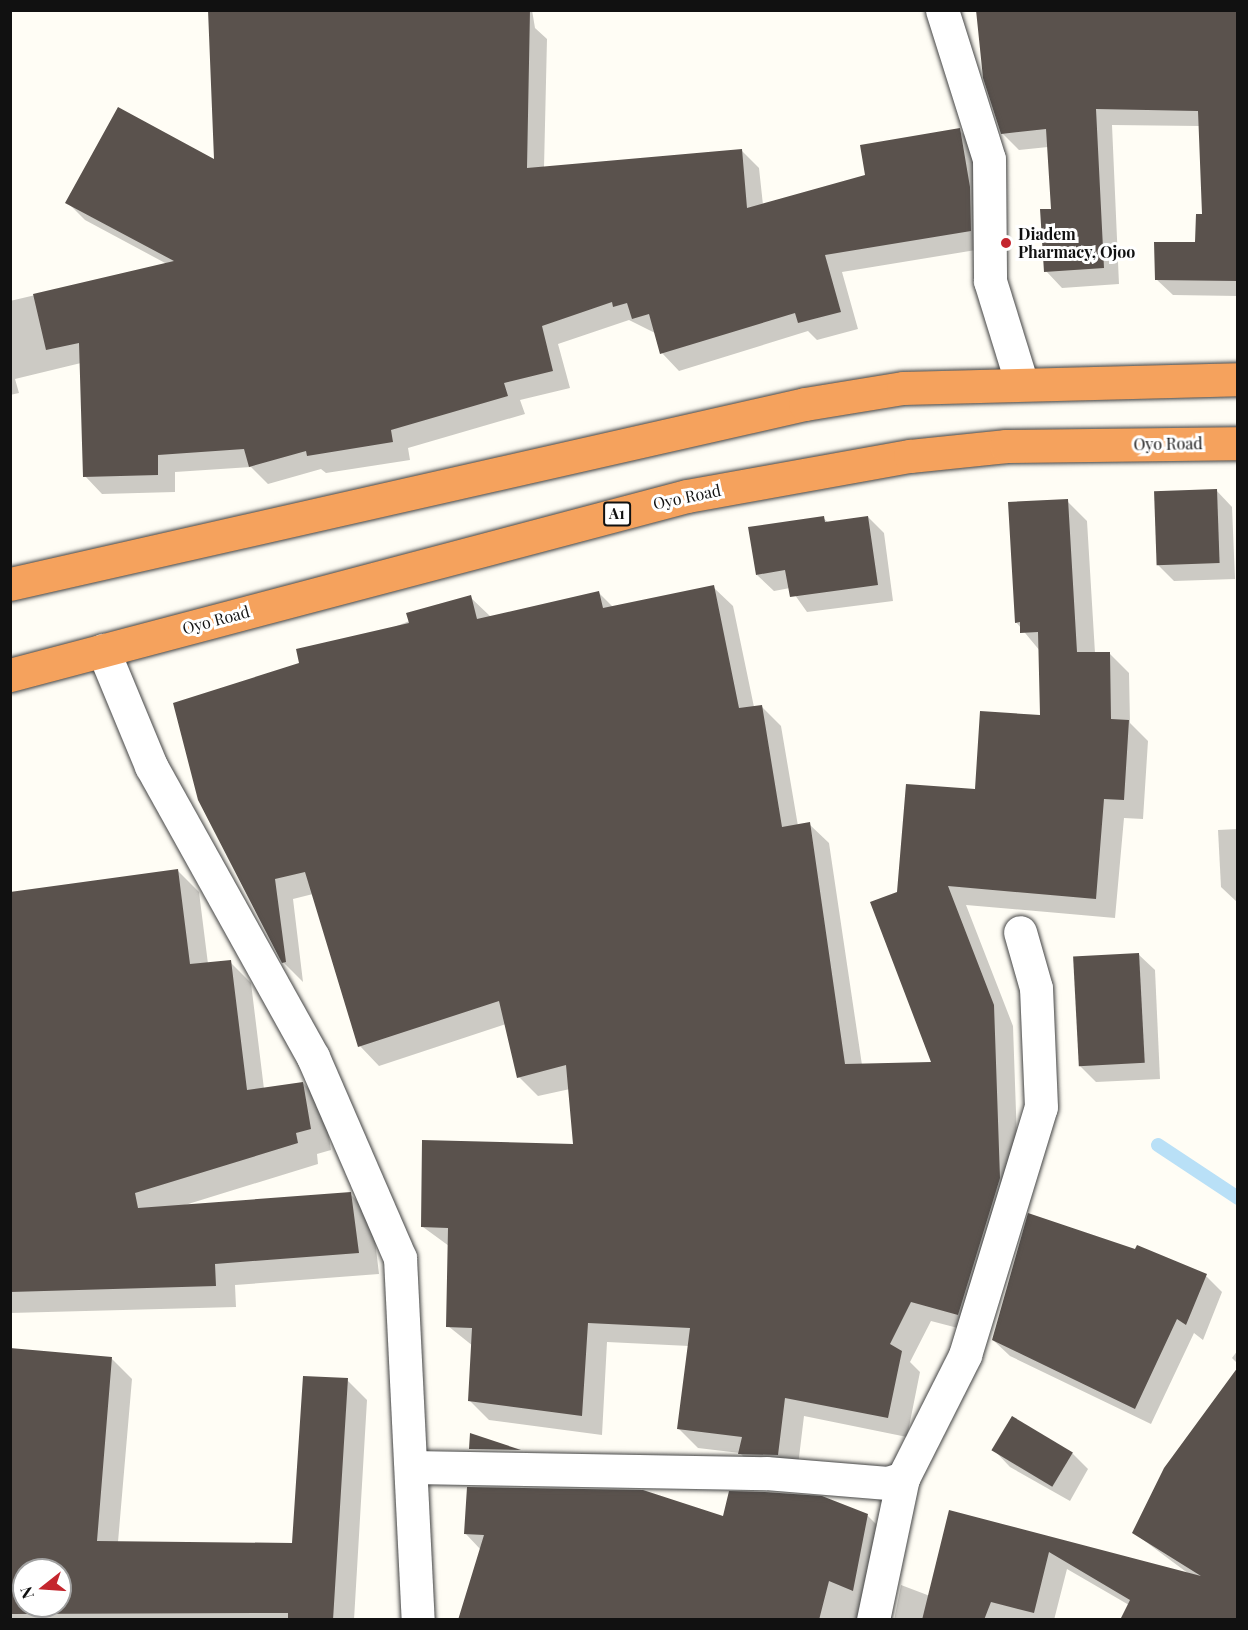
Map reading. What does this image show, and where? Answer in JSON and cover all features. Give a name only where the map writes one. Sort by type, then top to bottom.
[{"type":"highway","points":[[10,584],[772,411],[903,388],[1021,381],[1238,379]]},
{"type":"highway","name":"Oyo Road","points":[[10,675],[687,496],[910,456],[1006,446],[1238,443]]},
{"type":"street","points":[[942,10],[989,159],[990,281],[1021,381]]},
{"type":"street","points":[[104,650],[150,766],[313,1057],[376,1195],[400,1258],[418,1620]]},
{"type":"street","points":[[873,1620],[903,1478],[965,1355],[1041,1107],[1036,988],[1020,932]]},
{"type":"street","points":[[412,1467],[766,1473],[888,1483],[903,1478]]},
{"type":"building","points":[[208,10],[530,10],[527,168],[742,149],[747,208],[865,175],[860,145],[960,128],[970,187],[971,231],[825,255],[841,312],[798,323],[795,313],[660,354],[649,314],[632,319],[627,303],[613,307],[612,302],[542,326],[553,371],[504,383],[508,396],[391,430],[393,442],[307,456],[306,451],[249,467],[244,449],[158,455],[158,475],[83,477],[79,343],[46,350],[33,294],[174,261],[65,203],[118,107],[214,159]]},
{"type":"building","points":[[976,10],[1238,10],[1238,281],[1155,280],[1154,242],[1195,242],[1196,214],[1202,214],[1198,111],[1096,109],[1104,268],[1044,272],[1040,209],[1051,209],[1046,129],[1001,134],[983,78]]},
{"type":"building","points":[[1217,489],[1220,563],[1157,565],[1154,491]]},
{"type":"building","points":[[1068,499],[1077,652],[1110,652],[1111,719],[1129,720],[1124,800],[1104,799],[1096,899],[948,886],[994,1005],[1000,1178],[958,1315],[911,1302],[890,1344],[902,1351],[888,1418],[785,1398],[778,1455],[738,1454],[742,1437],[677,1429],[690,1328],[588,1323],[582,1416],[468,1401],[472,1328],[446,1327],[448,1228],[421,1227],[422,1140],[573,1144],[566,1065],[517,1078],[499,1001],[358,1047],[305,872],[275,879],[286,962],[282,963],[198,800],[173,703],[299,663],[296,649],[409,623],[406,613],[471,595],[477,619],[599,591],[603,608],[714,585],[739,708],[762,705],[782,827],[810,822],[845,1064],[931,1062],[870,902],[897,892],[906,784],[975,789],[980,711],[1040,715],[1038,632],[1020,633],[1020,622],[1015,623],[1008,502]]},
{"type":"building","points":[[824,516],[825,522],[868,516],[878,585],[790,597],[785,570],[756,575],[748,527]]},
{"type":"building","points":[[178,869],[190,964],[231,960],[247,1090],[303,1082],[311,1129],[296,1133],[298,1143],[135,1193],[138,1208],[351,1192],[359,1253],[215,1264],[216,1286],[10,1292],[10,892]]},
{"type":"building","points":[[1139,953],[1145,1063],[1079,1066],[1073,956]]},
{"type":"building","points":[[1028,1213],[1135,1249],[1137,1245],[1207,1274],[1186,1325],[1177,1319],[1135,1409],[992,1340]]},
{"type":"building","points":[[10,1348],[112,1357],[97,1541],[292,1543],[303,1376],[348,1378],[333,1620],[288,1620],[288,1613],[72,1614],[72,1558],[12,1558],[12,1614],[10,1614]]},
{"type":"building","points":[[1238,1367],[1238,1620],[1120,1620],[1130,1600],[1049,1552],[1034,1613],[991,1602],[984,1620],[922,1620],[949,1510],[1201,1576],[1132,1533],[1164,1468]]},
{"type":"building","points":[[1012,1416],[1073,1453],[1052,1487],[991,1450]]},
{"type":"building","points":[[470,1433],[521,1450],[469,1449]]},
{"type":"building","points":[[467,1487],[643,1490],[723,1516],[729,1491],[765,1492],[822,1496],[868,1514],[853,1591],[829,1581],[819,1620],[458,1620],[484,1535],[464,1534]]},
{"type":"waterway","points":[[1158,1145],[1238,1198]]},
{"type":"place","name":"Diadem Pharmacy, Ojoo","points":[[1006,243]]}]
